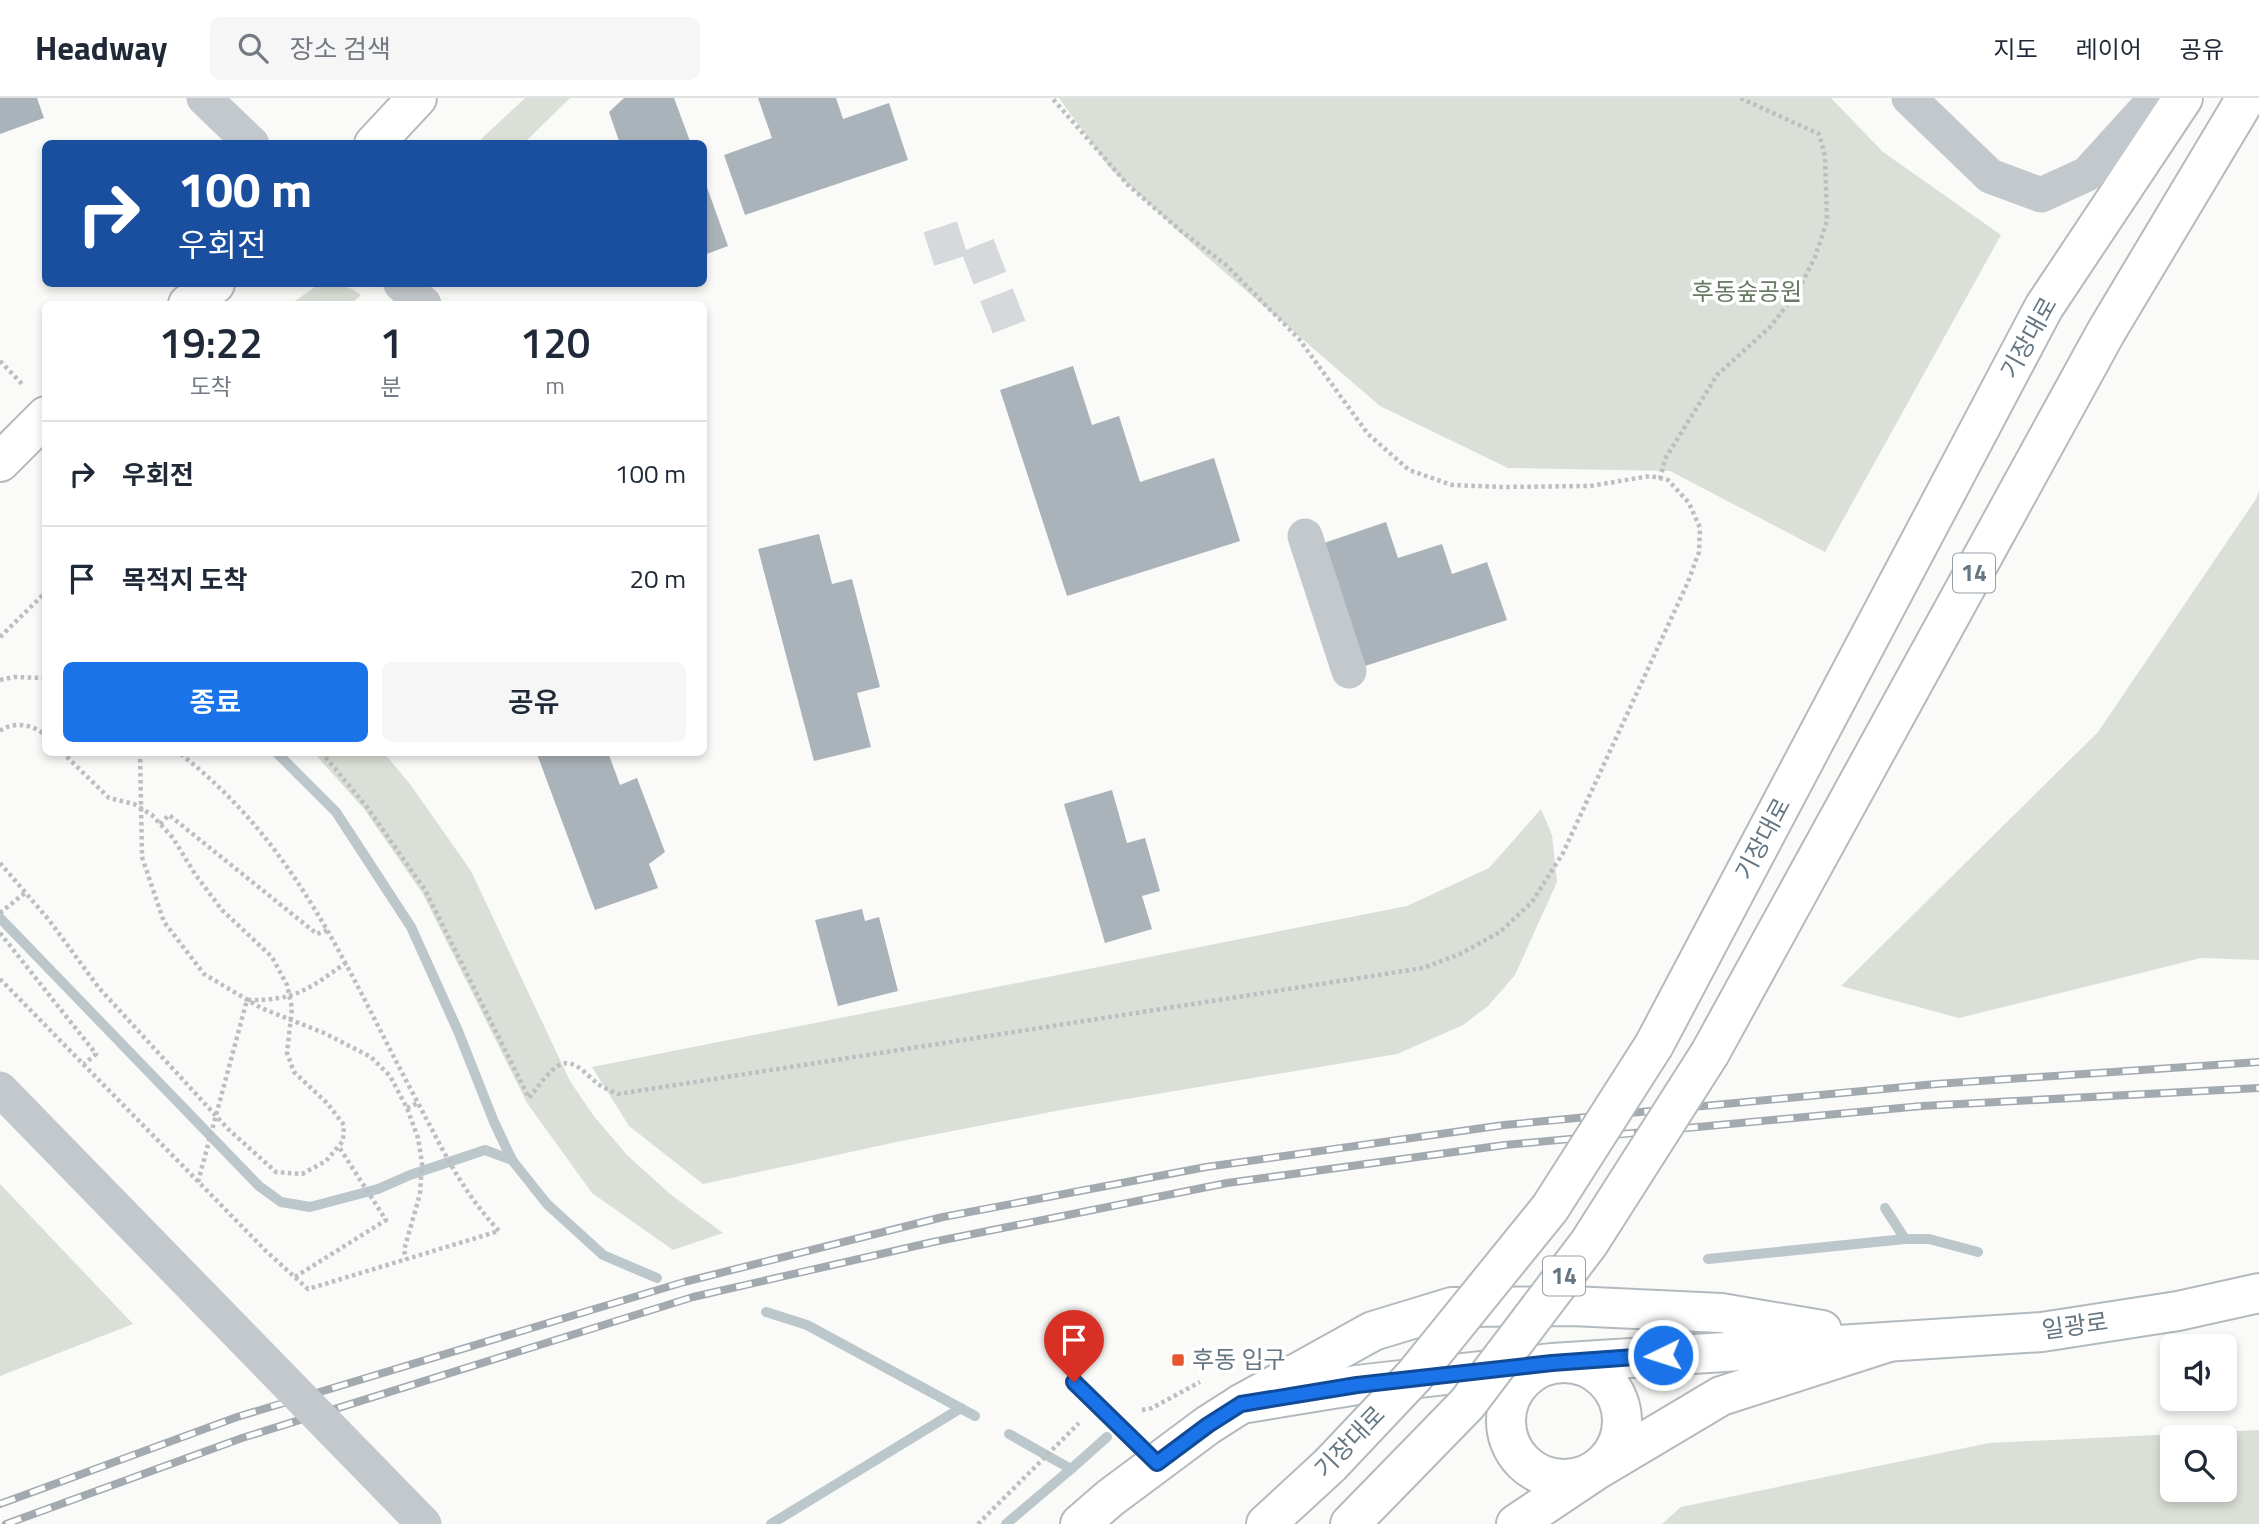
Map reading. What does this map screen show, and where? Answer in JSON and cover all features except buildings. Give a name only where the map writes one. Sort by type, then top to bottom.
[{"type":"main road","points":[[378,140],[417,98]]},
{"type":"main road","name":"기장대로","points":[[1266,1524],[1330,1465],[1414,1376],[1550,1208],[1654,1045],[2044,307],[2183,98]]},
{"type":"main road","name":"14","points":[[1350,1524],[1467,1404],[1590,1243],[1710,1053],[2106,332],[2246,98]]},
{"type":"main road","points":[[192,301],[211,287]]},
{"type":"main road","points":[[0,462],[42,420]]},
{"type":"main road","name":"일광로","points":[[1889,1342],[2042,1332],[2178,1311],[2259,1293]]},
{"type":"main road","points":[[1080,1524],[1110,1498],[1208,1425],[1241,1404],[1373,1331],[1452,1307],[1572,1306],[1721,1313],[1889,1342]]},
{"type":"main road","points":[[1241,1404],[1357,1385],[1552,1363],[1889,1342]]},
{"type":"main road","points":[[1516,1524],[1595,1471],[1721,1396],[1889,1342]]},
{"type":"main road","points":[[1455,1374],[1486,1394],[1505,1423],[1510,1443],[1518,1458],[1546,1477],[1562,1480],[1579,1478],[1595,1471],[1608,1460],[1618,1446],[1622,1430],[1622,1412],[1608,1381],[1592,1369],[1572,1363],[1552,1363],[1533,1371],[1518,1385],[1508,1403],[1505,1423]]},
{"type":"street","points":[[204,98],[248,140]]},
{"type":"street","points":[[1910,98],[1990,176],[2040,195],[2087,174],[2156,98]]},
{"type":"street","points":[[404,287],[421,301]]},
{"type":"street","points":[[1306,536],[1349,671]]},
{"type":"street","points":[[0,1089],[424,1524]]},
{"type":"lane","points":[[1074,1382],[1157,1463]]},
{"type":"path","points":[[324,756],[367,807],[425,890],[529,1098],[556,1066],[565,1064],[575,1064],[596,1082],[618,1094],[1423,968],[1460,954],[1500,932],[1532,902],[1563,853],[1684,592],[1699,552],[1700,528],[1689,503],[1668,481],[1650,476],[1590,486],[1502,487],[1452,485],[1409,470],[1368,434],[1299,339],[1226,265],[1181,231],[1128,184],[1052,98]]},
{"type":"path","points":[[1660,479],[1665,459],[1717,375],[1770,327],[1798,291],[1815,257],[1828,221],[1825,156],[1819,134],[1740,98]]},
{"type":"path","points":[[0,361],[10,372]]},
{"type":"path","points":[[0,637],[42,596]]},
{"type":"path","points":[[0,680],[14,677],[42,678]]},
{"type":"path","points":[[0,731],[5,727],[25,725],[42,732]]},
{"type":"path","points":[[0,863],[26,892],[99,988],[228,1129],[276,1172],[302,1174],[326,1161],[339,1147],[343,1141],[344,1125],[327,1103],[294,1072],[287,1053],[292,1008],[287,985],[272,957],[222,910],[173,838],[152,815],[134,804],[109,798],[66,756]]},
{"type":"path","points":[[140,756],[142,857],[164,922],[204,974],[261,1008],[324,1033],[371,1057],[390,1076],[407,1108],[418,1138],[422,1163],[420,1194],[404,1250],[406,1259]]},
{"type":"path","points":[[0,979],[267,1252],[308,1289],[499,1231],[475,1205],[448,1161],[347,962],[281,858],[241,809],[182,756]]},
{"type":"path","points":[[160,824],[169,815],[317,934],[328,930]]},
{"type":"path","points":[[0,913],[26,892]]},
{"type":"path","points":[[0,933],[96,1054],[84,1064]]},
{"type":"path","points":[[247,1000],[273,1001],[304,992],[347,962]]},
{"type":"path","points":[[198,1182],[247,1000]]},
{"type":"path","points":[[407,1108],[418,1103]]},
{"type":"path","points":[[295,1277],[386,1220],[339,1147]]},
{"type":"path","points":[[978,1524],[1083,1420],[1153,1408],[1201,1381]]},
{"type":"green space","points":[[525,98],[570,98],[527,140],[480,140]]},
{"type":"green space","name":"후동숲공원","points":[[1059,98],[1831,98],[1883,152],[2001,235],[1825,552],[1670,471],[1508,468],[1380,406],[1199,250],[1109,167]]},
{"type":"green space","points":[[315,287],[346,287],[361,295],[354,301],[295,301]]},
{"type":"green space","points":[[2259,491],[2259,960],[2201,958],[1959,1018],[1841,986],[2098,732]]},
{"type":"green space","points":[[317,756],[387,756],[410,784],[471,871],[570,1081],[593,1115],[627,1155],[670,1194],[723,1233],[673,1250],[592,1193],[527,1103],[423,894],[364,809]]},
{"type":"green space","points":[[1541,809],[1552,835],[1557,882],[1515,975],[1488,1006],[1463,1025],[1397,1054],[1061,1110],[703,1184],[629,1126],[592,1067],[1407,906],[1489,868]]},
{"type":"green space","points":[[0,1184],[133,1324],[0,1376]]},
{"type":"green space","points":[[2259,1430],[2259,1524],[1662,1524],[1681,1507],[1989,1443],[2160,1435],[2160,1502],[2237,1502],[2237,1431]]},
{"type":"waterway","points":[[280,756],[336,812],[411,927],[512,1160],[547,1204],[603,1255],[657,1278]]},
{"type":"waterway","points":[[0,918],[259,1186],[281,1202],[310,1207],[378,1189],[410,1175],[485,1150],[512,1160]]},
{"type":"waterway","points":[[1885,1208],[1905,1239]]},
{"type":"waterway","points":[[1708,1259],[1905,1239],[1929,1239],[1978,1252]]},
{"type":"waterway","points":[[766,1312],[807,1325],[975,1416]]},
{"type":"waterway","points":[[771,1524],[961,1408]]},
{"type":"waterway","points":[[1009,1434],[1071,1469],[1107,1437]]},
{"type":"waterway","points":[[1006,1524],[1071,1469]]},
{"type":"tunnel","points":[[929,249],[963,238],[976,242],[1009,327]]},
{"type":"railway","points":[[0,1504],[237,1417],[684,1282],[943,1217],[1206,1167],[1504,1125],[1936,1084],[2259,1062]]},
{"type":"railway","points":[[6,1524],[242,1438],[693,1297],[933,1242],[1227,1183],[1505,1145],[1922,1106],[2259,1088]]},
{"type":"place","name":"후동 입구","points":[[1178,1360]]},
{"type":"route","points":[[1074,1382],[1157,1463],[1241,1404],[1357,1385],[1552,1363],[1663,1355]]}]
